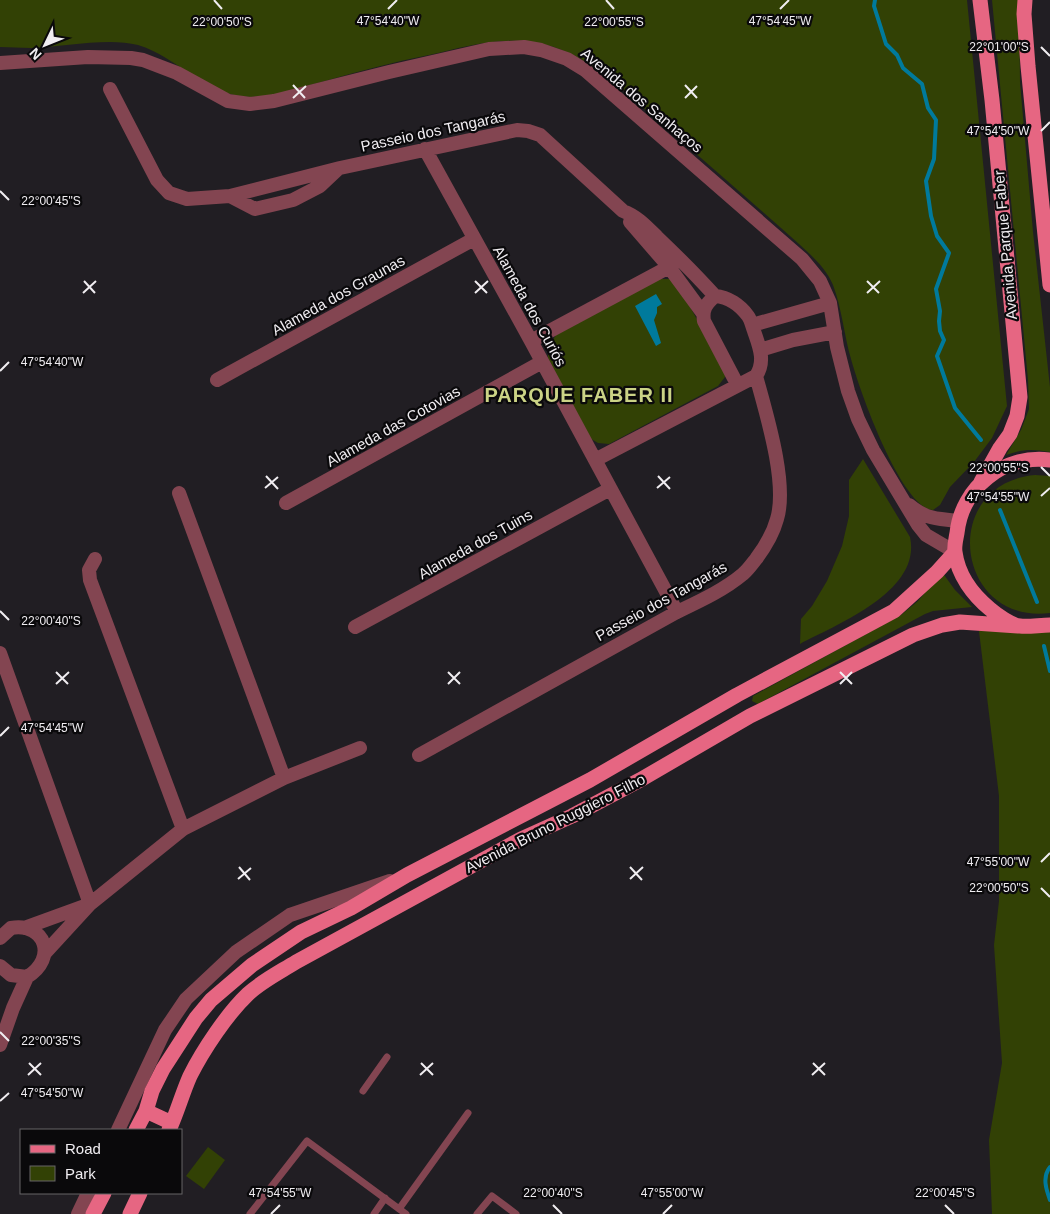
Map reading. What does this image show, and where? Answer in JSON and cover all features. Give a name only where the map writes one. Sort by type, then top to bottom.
[{"type":"main road","name":"Avenida Parque Faber","points":[[980,0],[992,100],[1020,397],[1017,416],[1010,434],[981,482]]},
{"type":"main road","points":[[1025,0],[1024,14],[1050,285]]},
{"type":"main road","points":[[1018,626],[994,612],[979,600],[966,583],[955,552],[958,521],[967,500],[981,482],[992,472],[1019,461],[1034,459],[1050,460]]},
{"type":"main road","name":"Avenida Bruno Ruggiero Filho","points":[[137,1129],[146,1111],[152,1091],[177,1046],[196,1018],[211,1000],[252,964],[301,932],[351,908],[408,875],[590,780],[737,695],[894,611],[937,572],[955,552]]},
{"type":"main road","name":"Avenida Bruno Ruggiero Filho","points":[[170,1127],[191,1076],[213,1038],[236,1007],[265,981],[296,962],[521,839],[572,816],[640,780],[750,716],[927,630],[960,622],[1018,626],[1050,625]]},
{"type":"main road","points":[[737,695],[750,716]]},
{"type":"main road","points":[[146,1111],[170,1127]]},
{"type":"main road","points":[[93,1214],[103,1194]]},
{"type":"main road","points":[[130,1214],[140,1194]]},
{"type":"street","name":"Avenida dos Sanhaços","points":[[0,63],[88,56],[131,58],[156,64],[178,73],[228,101],[261,103],[489,49],[524,48],[551,52],[575,63],[802,259],[820,281],[830,303],[834,332],[848,391],[858,419],[873,450],[910,514],[926,535],[955,552]]},
{"type":"street","name":"Passeio dos Tangarás","points":[[110,89],[157,180],[163,188],[175,196],[187,199],[230,196],[340,168],[517,130],[540,135],[623,211],[669,267],[702,312],[704,320],[737,384]]},
{"type":"street","name":"Alameda dos Curiós","points":[[425,149],[677,612]]},
{"type":"street","name":"Passeio dos Tangarás","points":[[230,196],[255,209],[293,200],[320,186],[340,168]]},
{"type":"street","name":"Passeio dos Tangarás","points":[[419,755],[677,612],[713,594],[744,573],[766,546],[778,518],[780,496],[778,468],[768,418],[756,376],[760,371],[762,360],[749,317],[734,302],[715,296],[682,260],[652,232],[633,215],[623,211]]},
{"type":"street","name":"Alameda dos Graunas","points":[[217,380],[474,239]]},
{"type":"street","points":[[531,342],[669,267]]},
{"type":"street","points":[[702,312],[706,304],[715,296]]},
{"type":"street","points":[[752,325],[830,303]]},
{"type":"street","points":[[760,350],[793,340],[834,332]]},
{"type":"street","name":"Alameda das Cotovias","points":[[286,503],[542,362]]},
{"type":"street","points":[[595,460],[737,384],[756,376]]},
{"type":"street","name":"Alameda dos Tuins","points":[[355,627],[610,489]]},
{"type":"street","points":[[179,493],[284,778]]},
{"type":"street","name":"Avenida dos Sanhaços","points":[[902,500],[924,516],[939,520],[958,521]]},
{"type":"street","points":[[94,559],[90,570],[90,580],[182,829]]},
{"type":"street","points":[[0,653],[90,904]]},
{"type":"street","points":[[0,1045],[13,1008],[27,977],[39,968],[46,953],[90,904],[182,829],[284,778],[360,748]]},
{"type":"street","name":"Avenida Bruno Ruggiero Filho","points":[[118,1129],[165,1030],[186,999],[236,952],[290,915],[408,875]]},
{"type":"street","points":[[0,938],[12,929],[90,904]]},
{"type":"street","points":[[12,929],[37,934],[46,953]]},
{"type":"street","points":[[0,966],[12,975],[27,977]]},
{"type":"street","points":[[78,1214],[88,1194]]},
{"type":"lane","points":[[363,1091],[387,1057]]},
{"type":"lane","points":[[399,1209],[468,1114]]},
{"type":"lane","points":[[250,1214],[307,1141],[406,1214]]},
{"type":"lane","points":[[477,1214],[492,1196],[516,1214]]},
{"type":"lane","points":[[374,1214],[385,1198]]},
{"type":"green space","points":[[0,0],[967,0],[1007,406],[992,438],[974,462],[950,487],[940,505],[933,510],[921,504],[908,490],[895,469],[872,419],[851,359],[836,294],[823,268],[799,244],[612,80],[579,58],[561,50],[543,44],[528,42],[500,41],[486,43],[390,64],[279,94],[251,97],[220,91],[166,58],[138,45],[113,42],[31,48],[0,47]]},
{"type":"green space","points":[[992,0],[1019,0],[1020,82],[1033,232],[1050,387],[1050,452],[1028,450],[1006,455],[1021,430],[1029,409],[1028,380]]},
{"type":"green space","points":[[659,279],[671,279],[676,282],[726,371],[725,377],[718,386],[609,444],[598,443],[588,437],[548,358],[548,347],[556,335]]},
{"type":"green space","points":[[863,459],[910,537],[910,556],[903,574],[874,603],[855,616],[800,644],[801,619],[812,606],[827,581],[842,546],[849,516],[849,480]]},
{"type":"green space","points":[[1035,475],[1050,476],[1050,613],[1018,611],[994,598],[978,577],[970,552],[972,526],[983,502],[1004,484]]},
{"type":"green space","points":[[942,572],[955,590],[972,607],[933,611],[925,614],[758,704],[752,701],[753,696],[901,615],[918,601]]},
{"type":"green space","points":[[978,623],[1050,625],[1050,1214],[992,1214],[989,1140],[1002,1063],[994,945],[999,901],[999,796]]},
{"type":"green space","points":[[208,1147],[225,1160],[204,1189],[186,1176]]},
{"type":"water","points":[[656,294],[662,304],[657,307],[654,320],[661,343],[656,346],[635,306]]},
{"type":"waterway","points":[[875,0],[874,6],[886,44],[897,55],[903,68],[922,84],[928,108],[936,120],[934,159],[926,181],[931,216],[937,236],[949,253],[936,289],[940,311],[940,331],[944,340],[937,356],[955,408],[981,440]]},
{"type":"waterway","points":[[1000,510],[1037,602]]},
{"type":"waterway","points":[[1044,646],[1050,671]]},
{"type":"waterway","points":[[1050,1167],[1045,1179],[1050,1200]]},
{"type":"district","name":"PARQUE FABER II","points":[[579,395]]}]
